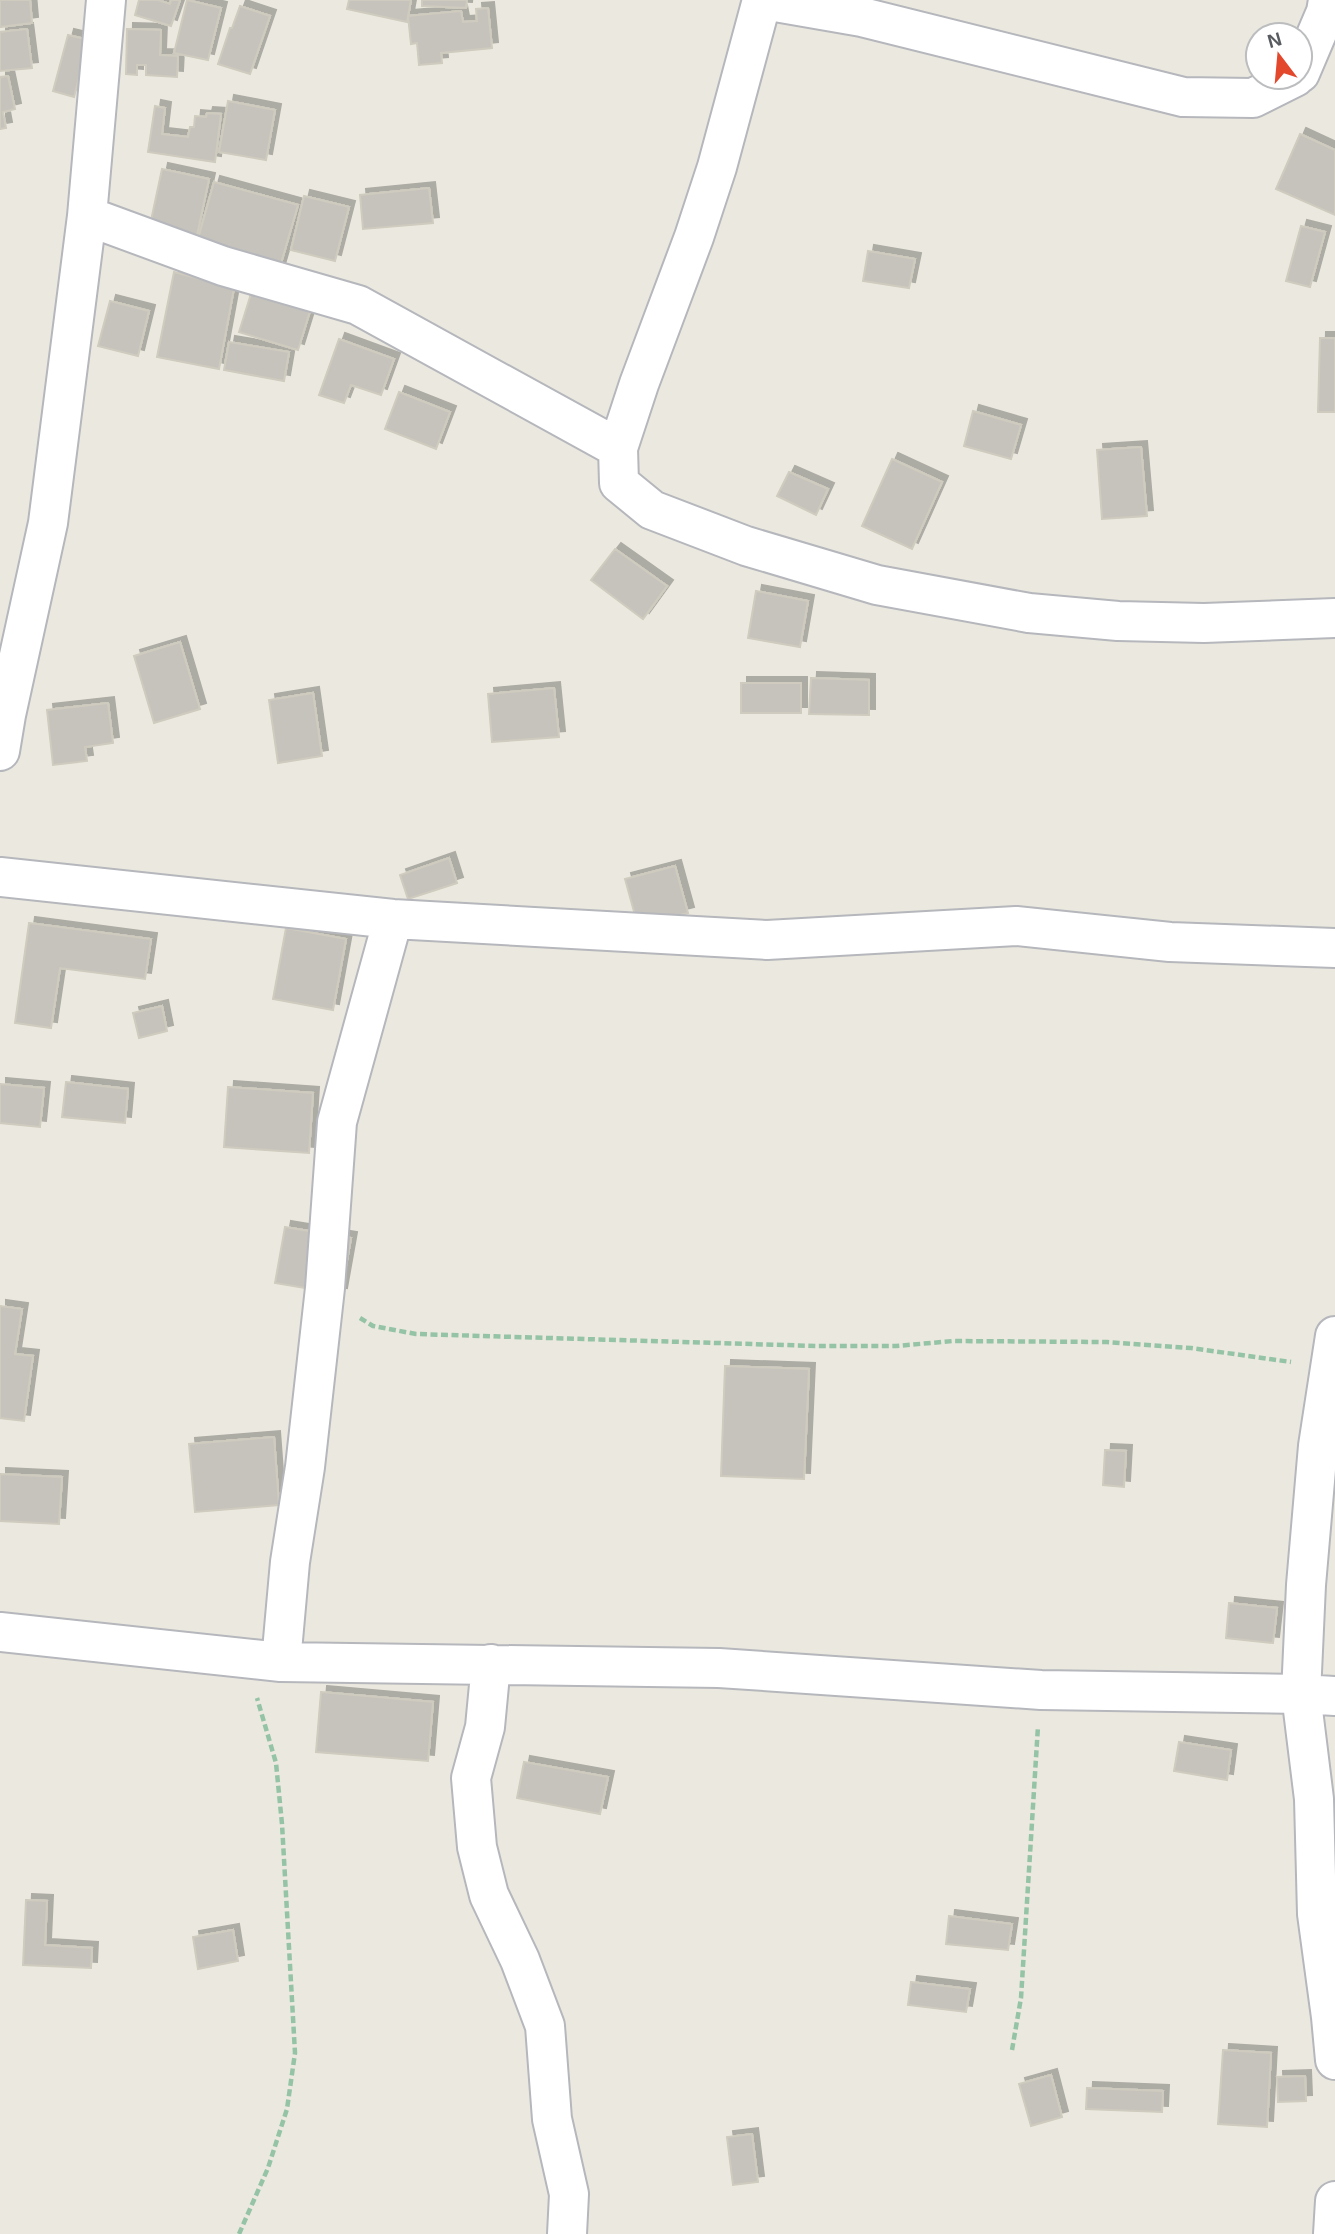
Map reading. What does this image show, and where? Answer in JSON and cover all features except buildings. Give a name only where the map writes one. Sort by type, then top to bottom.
[{"type":"street","points":[[0,751],[5,715],[48,523],[87,216],[106,0]]},
{"type":"street","points":[[1266,91],[1253,97],[1183,97],[862,18],[763,0],[717,167],[618,448],[619,483],[652,510],[746,546],[877,585],[1028,613],[1118,621],[1204,623],[1335,618]]},
{"type":"street","points":[[1314,41],[1328,0]]},
{"type":"street","points":[[87,216],[223,266],[358,306],[618,448]]},
{"type":"street","points":[[0,877],[393,919],[767,940],[1016,926],[1170,942],[1335,948]]},
{"type":"street","points":[[264,1661],[290,1562],[305,1467],[325,1288],[337,1122],[393,919]]},
{"type":"street","points":[[1333,1352],[1318,1446],[1306,1585],[1318,1695],[1314,1799],[1317,1914],[1335,2060]]},
{"type":"street","points":[[0,1632],[264,1661],[719,1668],[1041,1690],[1318,1695]]},
{"type":"street","points":[[491,1664],[485,1727],[471,1778],[477,1847],[489,1895],[520,1960],[545,2026],[552,2119],[569,2194],[567,2234]]},
{"type":"street","points":[[1333,2234],[1335,2201]]},
{"type":"path","points":[[325,1288],[344,1307],[373,1326],[416,1334],[817,1346],[896,1346],[953,1341],[1107,1342],[1191,1348],[1333,1352]]},
{"type":"path","points":[[239,2234],[268,2168],[287,2109],[295,2053],[282,1824],[264,1661]]},
{"type":"path","points":[[1012,2050],[1021,1998],[1041,1690]]}]
